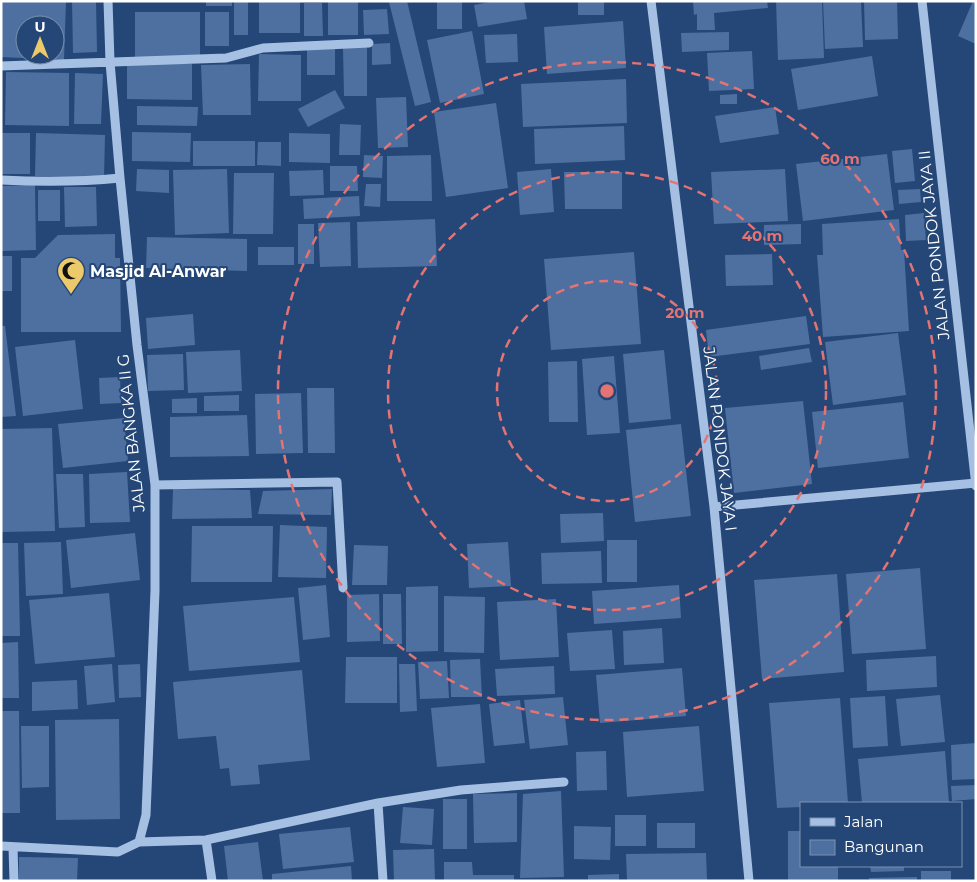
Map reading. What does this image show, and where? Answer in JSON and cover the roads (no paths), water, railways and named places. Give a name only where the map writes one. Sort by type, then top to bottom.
[{"type":"street","name":"JALAN BANGKA II G","points":[[108,1],[110,62],[136,345],[155,485],[155,591],[146,816],[139,842]]},
{"type":"street","name":"JALAN PONDOK JAYA I","points":[[651,1],[714,507],[749,881]]},
{"type":"street","name":"JALAN PONDOK JAYA II","points":[[922,1],[976,484]]},
{"type":"street","points":[[1,66],[226,58],[263,48],[369,42]]},
{"type":"street","points":[[1,180],[36,182],[90,181],[120,178]]},
{"type":"street","points":[[155,485],[337,482],[343,588]]},
{"type":"street","points":[[714,507],[976,484]]},
{"type":"street","points":[[1,846],[118,852],[139,842],[206,840],[378,803],[461,790],[564,782]]},
{"type":"street","points":[[378,803],[383,881]]},
{"type":"street","points":[[206,840],[212,881]]},
{"type":"street","points":[[14,847],[14,881]]},
{"type":"place","name":"Masjid Al-Anwar","points":[[71,295]]}]
